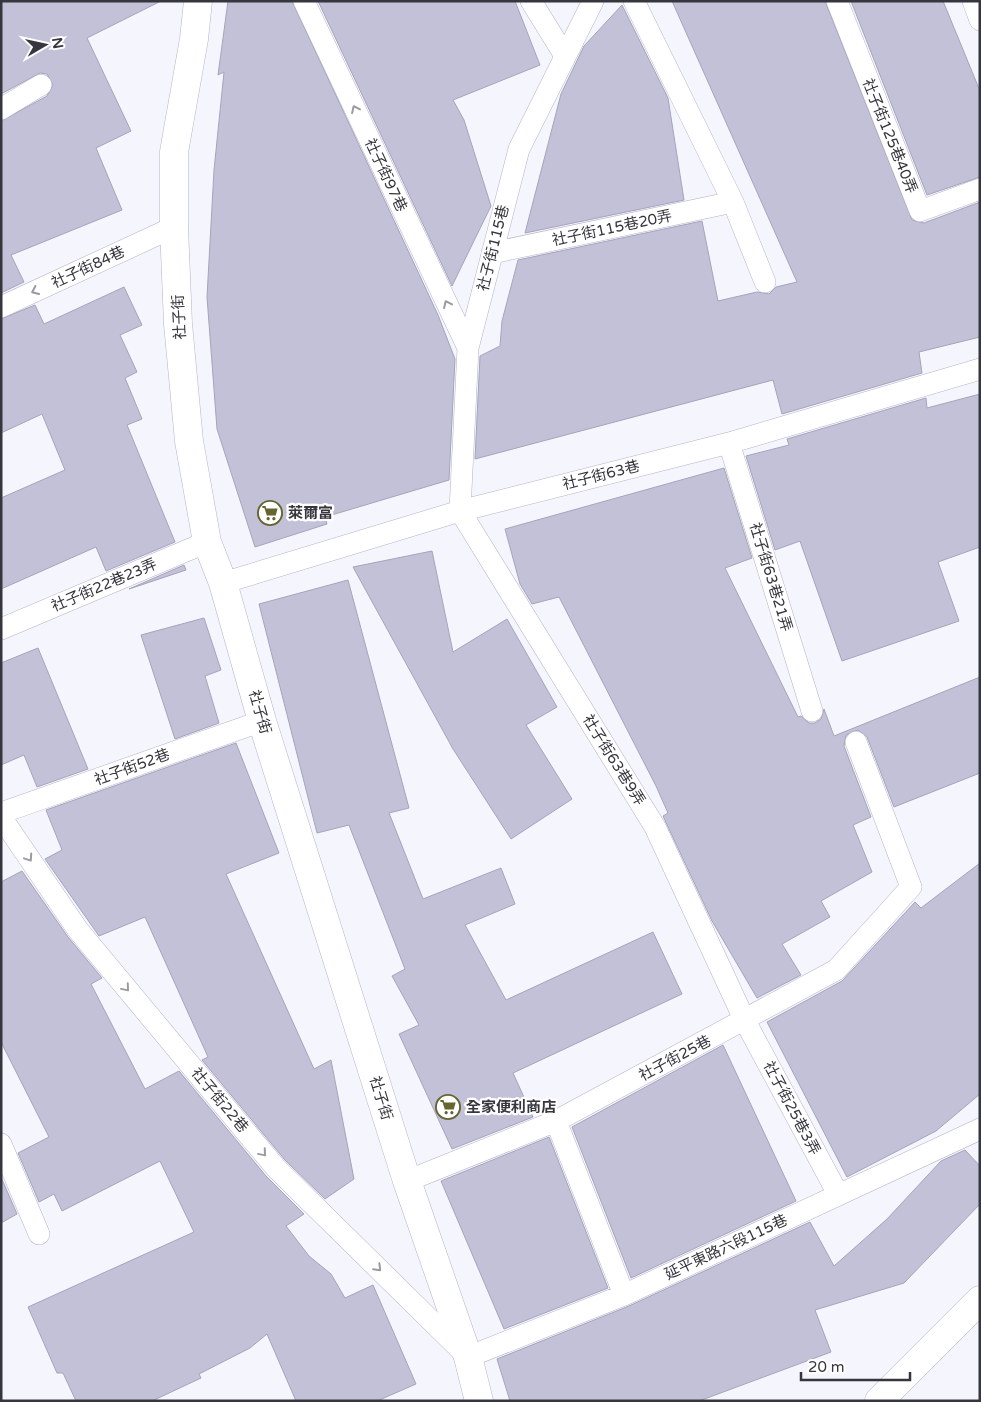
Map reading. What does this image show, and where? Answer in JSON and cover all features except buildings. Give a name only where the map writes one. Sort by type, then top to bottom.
[{"type":"street","name":"社子街","points":[[198,1],[194,39],[174,152],[174,227],[178,324],[189,442],[207,542],[223,583],[262,721],[407,1180],[468,1357],[480,1401]]},
{"type":"street","points":[[880,1401],[980,1300]]},
{"type":"lane","name":"社子街97巷","points":[[304,1],[468,348]]},
{"type":"lane","points":[[530,1],[565,56]]},
{"type":"lane","name":"社子街115巷","points":[[460,511],[468,348],[519,148],[593,1]]},
{"type":"lane","points":[[634,1],[732,202],[765,282]]},
{"type":"lane","name":"社子街125巷40弄","points":[[837,1],[920,211],[980,188]]},
{"type":"lane","points":[[1,110],[41,85]]},
{"type":"lane","name":"社子街115巷20弄","points":[[492,254],[732,202]]},
{"type":"lane","name":"社子街84巷","points":[[1,307],[174,227]]},
{"type":"lane","name":"社子街63巷","points":[[223,583],[460,511],[729,443],[980,369]]},
{"type":"lane","name":"社子街63巷21弄","points":[[729,443],[812,711]]},
{"type":"lane","name":"社子街63巷9弄","points":[[460,511],[655,827],[745,1021]]},
{"type":"lane","name":"社子街22巷23弄","points":[[1,629],[207,542]]},
{"type":"lane","name":"社子街52巷","points":[[1,813],[262,721]]},
{"type":"lane","name":"社子街25巷","points":[[407,1180],[556,1121],[745,1021],[836,970],[911,887],[856,742]]},
{"type":"lane","name":"社子街22巷","points":[[1,817],[78,930],[276,1168],[468,1357]]},
{"type":"lane","name":"社子街25巷3弄","points":[[745,1021],[838,1194]]},
{"type":"lane","points":[[556,1121],[624,1294]]},
{"type":"lane","name":"延平東路六段115巷","points":[[468,1357],[624,1294],[980,1129]]},
{"type":"lane","points":[[1,1144],[39,1234]]},
{"type":"place","name":"萊爾富","points":[[270,513]]},
{"type":"place","name":"全家便利商店","points":[[448,1107]]}]
